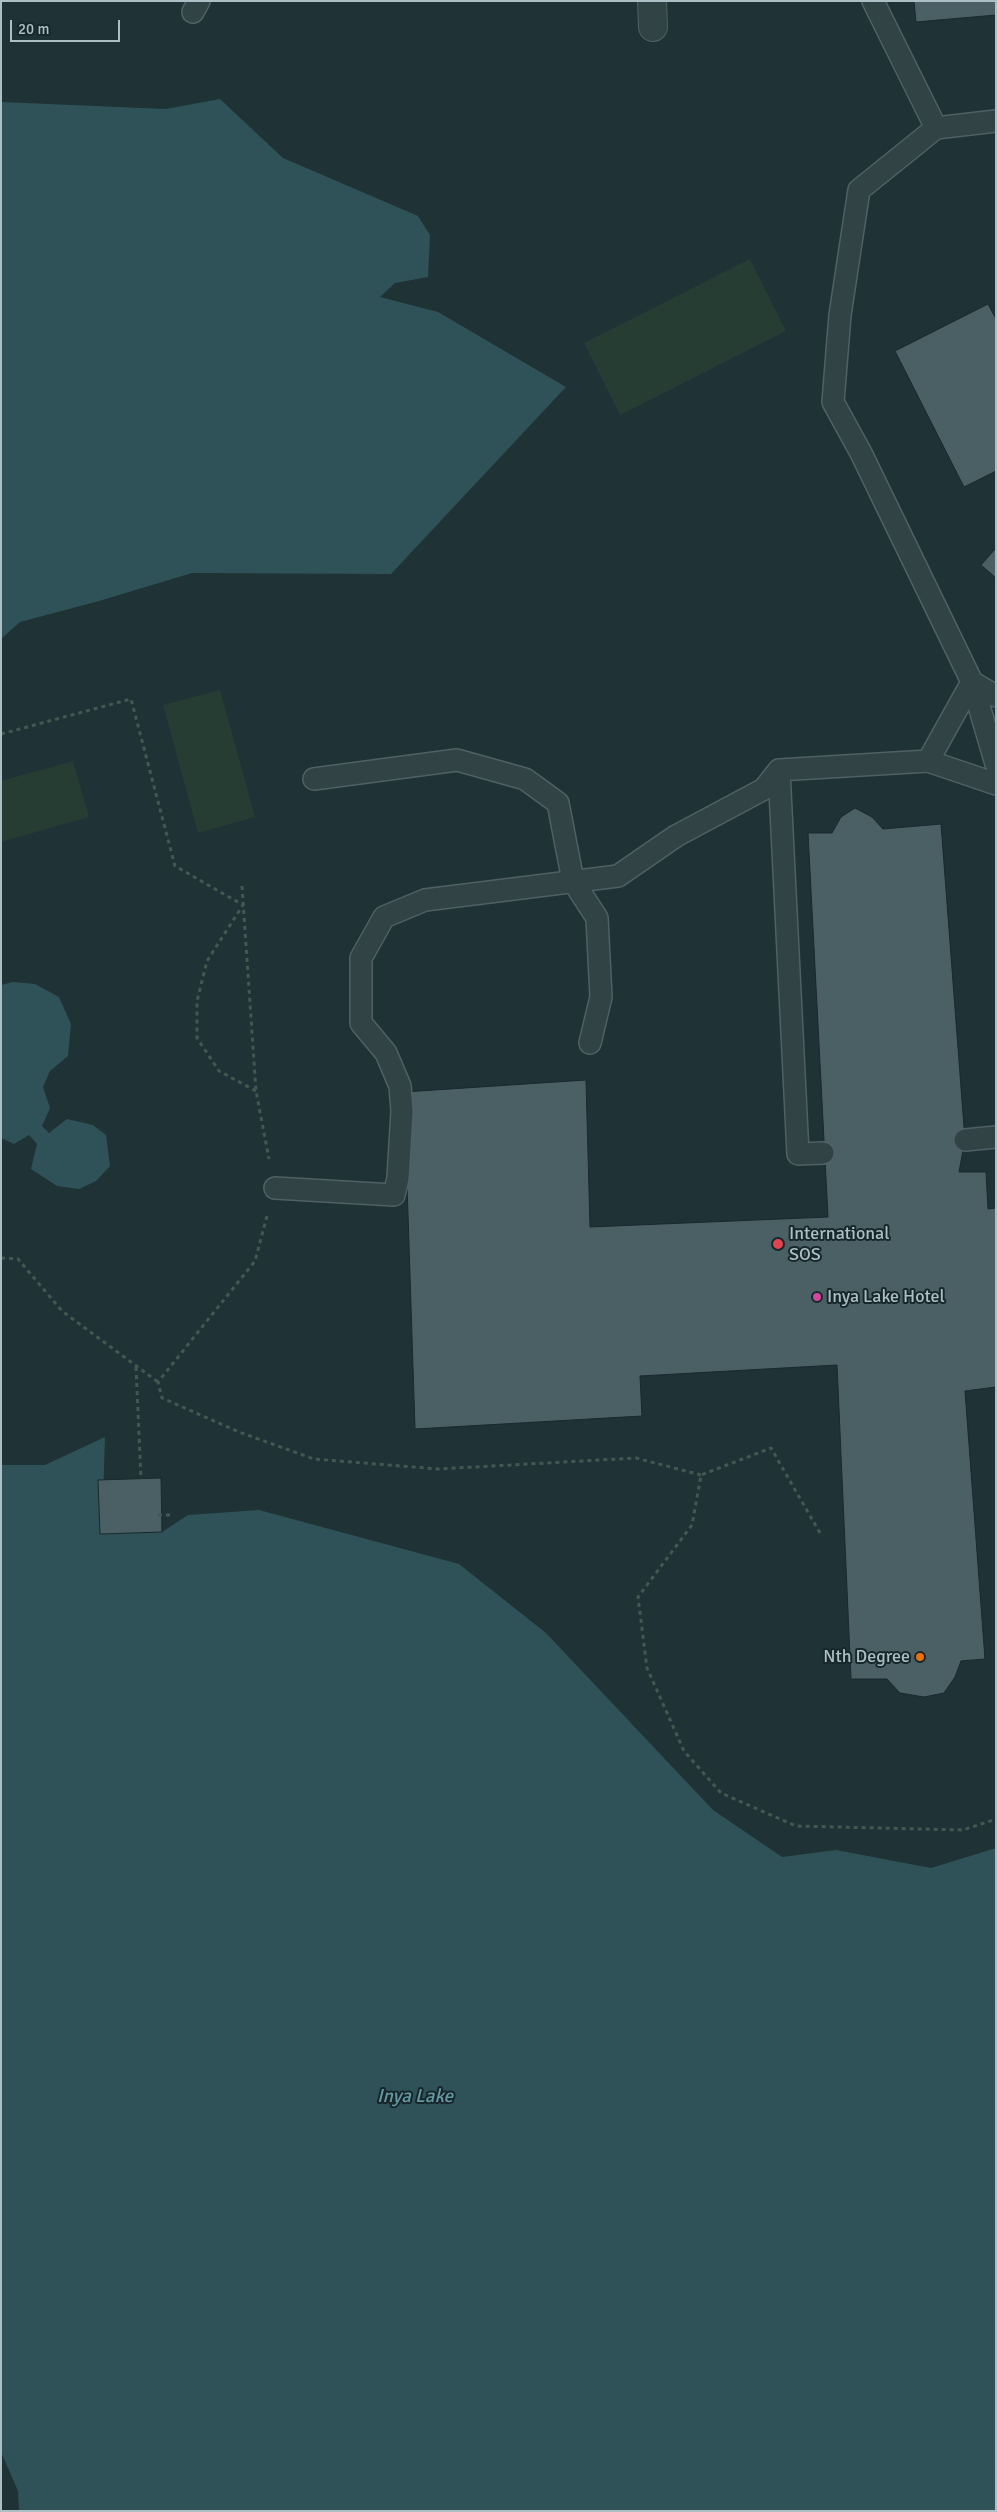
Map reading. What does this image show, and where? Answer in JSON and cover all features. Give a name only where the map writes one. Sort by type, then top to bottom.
[{"type":"lane","points":[[873,1],[936,128]]},
{"type":"lane","points":[[996,121],[936,128],[859,190],[840,315],[833,402],[861,453],[972,682],[996,764]]},
{"type":"lane","points":[[972,682],[996,696]]},
{"type":"lane","points":[[928,761],[972,682]]},
{"type":"lane","points":[[314,779],[457,760],[525,779],[558,803],[573,882],[597,918],[601,997],[590,1043]]},
{"type":"lane","points":[[275,1188],[394,1195],[398,1178],[402,1111],[400,1086],[386,1053],[361,1023],[361,958],[384,917],[426,900],[618,876],[676,836],[764,789],[780,770],[928,761],[996,784]]},
{"type":"lane","points":[[780,770],[798,1154],[823,1153]]},
{"type":"lane","points":[[965,1140],[996,1137]]},
{"type":"path","points":[[1,734],[131,699],[175,866],[243,905]]},
{"type":"path","points":[[158,1382],[254,1261],[275,1188],[256,1091],[242,886]]},
{"type":"path","points":[[243,905],[207,961],[197,1001],[197,1038],[219,1071],[256,1091]]},
{"type":"path","points":[[1,1258],[18,1259],[62,1311],[158,1382],[162,1398],[239,1432],[314,1459],[438,1469],[636,1458],[701,1474],[771,1448],[820,1533]]},
{"type":"path","points":[[136,1366],[141,1479]]},
{"type":"path","points":[[701,1474],[692,1524],[638,1597],[647,1668],[684,1751],[722,1793],[796,1826],[963,1830],[996,1819]]},
{"type":"path","points":[[158,1515],[173,1514]]},
{"type":"green space","points":[[750,259],[786,331],[620,415],[584,343]]},
{"type":"green space","points":[[220,690],[255,817],[198,833],[163,705]]},
{"type":"green space","points":[[73,761],[89,817],[1,842],[1,781]]},
{"type":"water","points":[[220,99],[283,158],[418,216],[430,235],[428,277],[395,283],[380,297],[438,312],[566,387],[391,574],[192,573],[20,622],[1,639],[1,102],[166,109]]},
{"type":"water","points":[[13,982],[35,984],[59,997],[71,1024],[68,1056],[50,1071],[43,1087],[50,1108],[42,1126],[49,1133],[67,1119],[93,1125],[106,1135],[110,1166],[96,1181],[79,1189],[57,1186],[31,1169],[37,1144],[29,1135],[14,1144],[1,1138],[1,985]]},
{"type":"water","name":"Inya Lake","points":[[105,1437],[102,1533],[162,1532],[188,1515],[259,1510],[459,1564],[546,1633],[713,1810],[782,1857],[836,1850],[931,1868],[996,1848],[996,2511],[19,2511],[18,2491],[1,2452],[1,1465],[45,1465]]},
{"type":"building","points":[[914,1],[996,1],[996,15],[916,22]]},
{"type":"building","points":[[988,304],[996,319],[996,471],[964,487],[895,351]]},
{"type":"building","points":[[996,548],[996,578],[981,565]]},
{"type":"building","points":[[855,808],[872,817],[883,829],[941,824],[965,1140],[959,1172],[986,1172],[988,1209],[996,1208],[996,1387],[965,1391],[985,1659],[961,1661],[955,1677],[944,1693],[924,1697],[900,1693],[887,1679],[851,1679],[837,1365],[640,1376],[642,1416],[415,1429],[404,1092],[586,1080],[590,1227],[828,1217],[808,833],[832,833],[841,817]]},
{"type":"building","points":[[161,1478],[162,1532],[100,1534],[98,1480]]},
{"type":"place","name":"International SOS","points":[[778,1244]]},
{"type":"place","name":"Inya Lake Hotel","points":[[817,1297]]},
{"type":"place","name":"Nth Degree","points":[[920,1657]]}]
